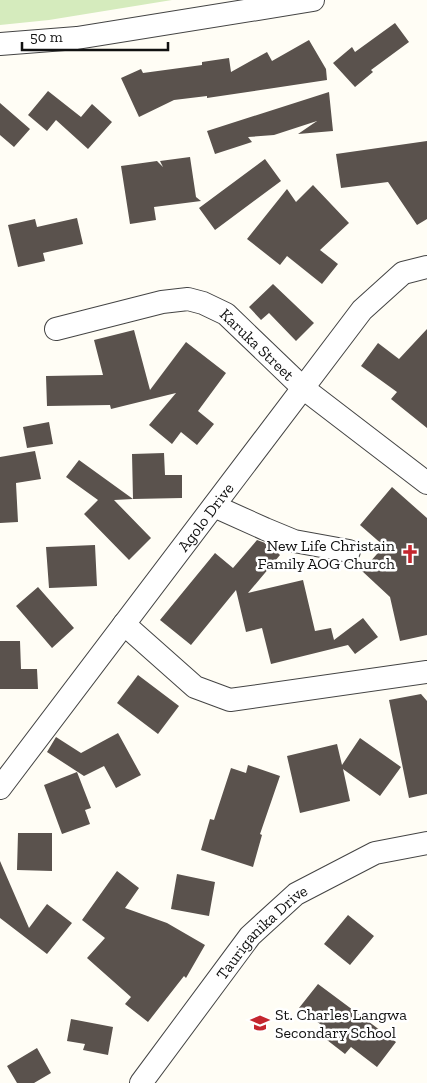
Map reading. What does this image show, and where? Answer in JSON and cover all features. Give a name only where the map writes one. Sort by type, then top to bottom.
[{"type":"street","points":[[0,44],[77,38],[313,0]]},
{"type":"street","name":"Agolo Drive","points":[[0,788],[362,310],[403,273],[427,267]]},
{"type":"street","name":"Karuka Street","points":[[56,328],[162,302],[188,299],[203,303],[226,314],[303,388],[427,483]]},
{"type":"street","points":[[214,506],[294,541],[349,551]]},
{"type":"street","points":[[124,624],[195,687],[230,700],[427,672]]},
{"type":"street","name":"Tauriganika Drive","points":[[141,1083],[250,936],[296,894],[375,853],[427,843]]},
{"type":"green space","points":[[0,0],[172,0],[49,20],[0,25]]},
{"type":"building","points":[[395,23],[409,42],[371,70],[373,72],[355,87],[333,63],[352,47],[355,52]]},
{"type":"building","points":[[309,40],[326,69],[327,80],[207,98],[207,96],[174,100],[139,117],[121,78],[141,69],[143,73],[202,65],[202,62],[229,58],[231,72],[267,52],[272,61]]},
{"type":"building","points":[[48,91],[81,117],[92,104],[112,122],[88,149],[56,120],[47,131],[28,115]]},
{"type":"building","points":[[329,92],[333,131],[298,134],[317,121],[274,135],[248,137],[252,142],[215,154],[207,131]]},
{"type":"building","points":[[0,103],[30,129],[14,147],[0,135]]},
{"type":"building","points":[[427,141],[427,219],[417,225],[388,182],[341,188],[336,154]]},
{"type":"building","points":[[190,157],[196,197],[201,201],[154,207],[156,220],[130,224],[121,166],[157,161],[163,167],[160,161]]},
{"type":"building","points":[[265,159],[281,181],[215,230],[199,208]]},
{"type":"building","points":[[313,185],[349,223],[320,250],[338,264],[322,284],[287,256],[280,265],[247,239],[287,189],[296,202]]},
{"type":"building","points":[[77,218],[83,244],[43,253],[45,261],[18,267],[8,225],[35,219],[37,227]]},
{"type":"building","points":[[273,284],[314,323],[296,341],[269,313],[261,320],[249,307]]},
{"type":"building","points":[[427,329],[427,428],[391,399],[397,392],[361,366],[378,343],[399,359]]},
{"type":"building","points":[[134,330],[150,390],[186,342],[226,373],[198,411],[214,424],[197,445],[181,432],[172,444],[149,425],[176,393],[111,409],[110,405],[47,406],[46,376],[103,375],[94,340]]},
{"type":"building","points":[[49,422],[53,444],[27,448],[23,427]]},
{"type":"building","points":[[35,451],[41,479],[16,483],[18,522],[0,523],[0,457]]},
{"type":"building","points":[[164,453],[165,475],[182,475],[182,498],[133,499],[132,454]]},
{"type":"building","points":[[79,460],[133,499],[114,500],[151,538],[129,560],[84,514],[98,500],[66,477]]},
{"type":"building","points":[[392,487],[427,518],[427,635],[400,641],[390,597],[362,571],[384,546],[360,525]]},
{"type":"building","points":[[257,540],[268,544],[280,555],[248,593],[303,580],[315,631],[331,628],[334,640],[363,618],[378,637],[355,654],[348,645],[271,664],[262,628],[246,632],[236,590],[191,645],[160,620],[215,553],[233,568]]},
{"type":"building","points":[[95,545],[97,586],[49,588],[46,547]]},
{"type":"building","points":[[38,587],[74,628],[52,648],[16,606]]},
{"type":"building","points":[[0,641],[20,641],[21,669],[37,669],[38,689],[0,689]]},
{"type":"building","points":[[138,675],[179,706],[158,734],[117,703]]},
{"type":"building","points":[[421,694],[427,701],[427,794],[409,798],[389,700]]},
{"type":"building","points":[[118,733],[141,775],[116,788],[104,766],[84,776],[47,752],[56,737],[81,753]]},
{"type":"building","points":[[360,738],[401,767],[380,796],[343,769],[350,801],[300,813],[287,756],[337,744],[342,765]]},
{"type":"building","points":[[248,765],[280,776],[260,834],[262,835],[253,867],[201,850],[210,819],[214,820],[231,768],[246,773]]},
{"type":"building","points":[[77,772],[91,808],[85,810],[90,824],[62,834],[44,785]]},
{"type":"building","points":[[18,833],[52,833],[52,871],[17,870]]},
{"type":"building","points":[[0,861],[29,928],[47,904],[72,923],[47,954],[0,918]]},
{"type":"building","points":[[117,871],[139,888],[125,908],[167,923],[205,945],[186,978],[184,976],[148,1022],[125,1004],[131,997],[87,958],[105,938],[82,920]]},
{"type":"building","points":[[177,874],[215,882],[209,916],[171,909]]},
{"type":"building","points":[[348,915],[374,936],[350,965],[324,944]]},
{"type":"building","points":[[318,984],[396,1042],[377,1067],[351,1047],[345,1054],[318,1033],[324,1027],[299,1008]]},
{"type":"building","points":[[71,1019],[113,1027],[108,1055],[83,1050],[85,1044],[67,1041]]},
{"type":"building","points":[[37,1048],[51,1073],[34,1083],[17,1083],[7,1066]]},
{"type":"place","name":"New Life Christain Family AOG Church","points":[[410,554]]},
{"type":"place","name":"St. Charles Langwa Secondary School","points":[[260,1023]]}]
